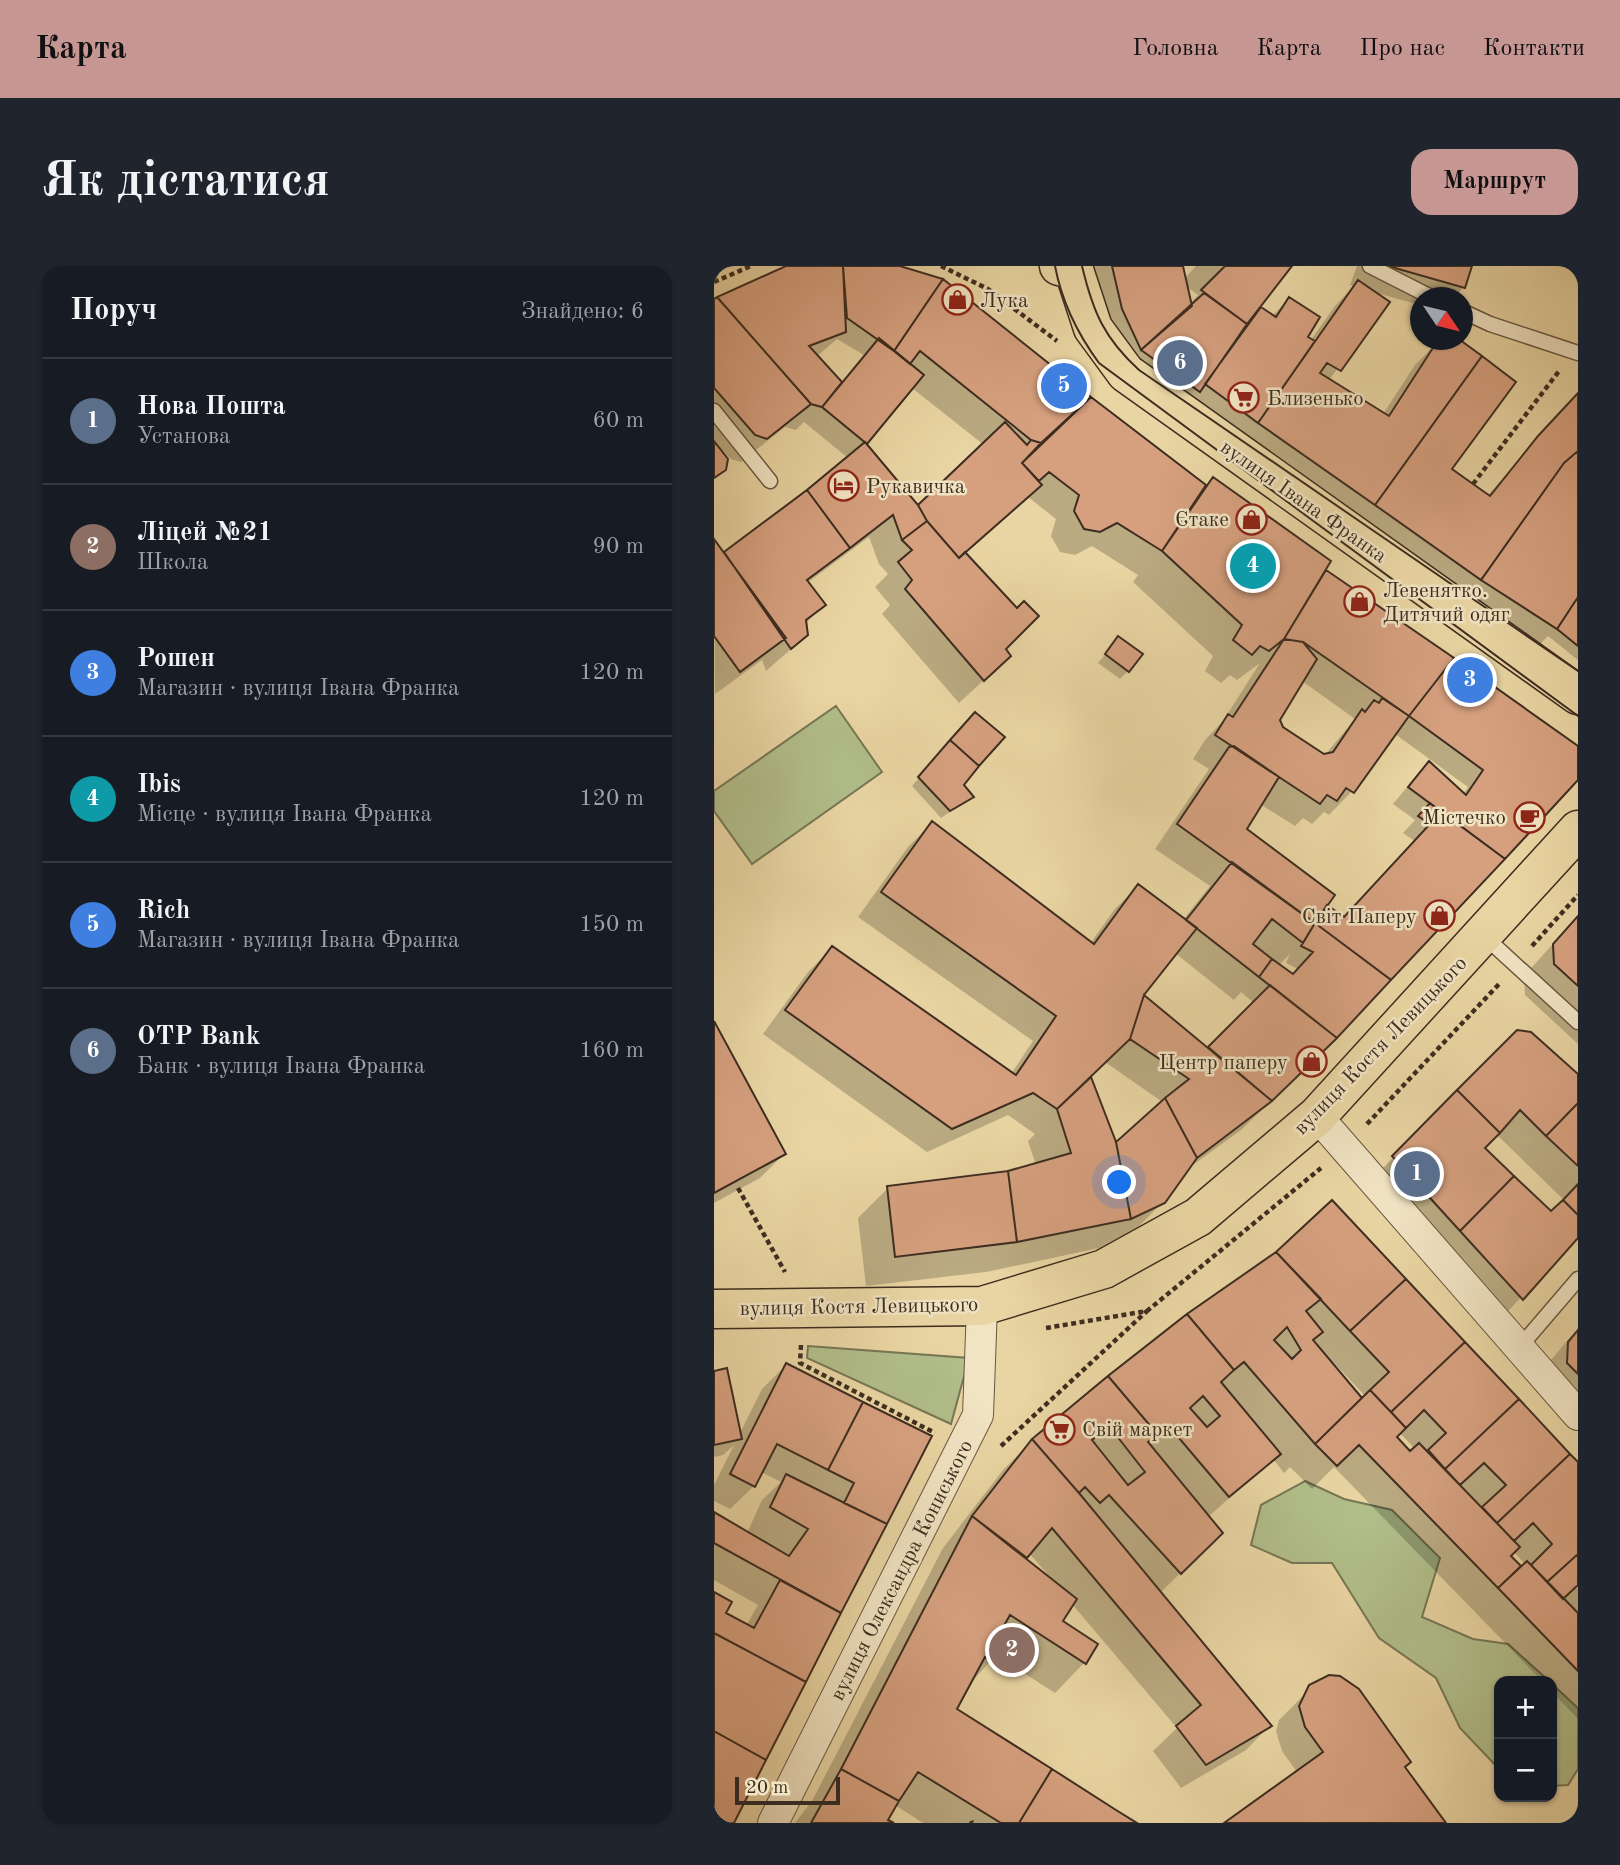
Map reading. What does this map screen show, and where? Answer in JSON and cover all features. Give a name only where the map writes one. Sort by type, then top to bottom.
[{"type":"main road","name":"вулиця Івана Франка","points":[[1067,268],[1093,328],[1126,373],[1578,695]]},
{"type":"main road","name":"вулиця Костя Левицького","points":[[714,1309],[982,1306],[1104,1269],[1198,1217],[1317,1116],[1578,830]]},
{"type":"street","points":[[1317,1116],[1578,1415]]},
{"type":"street","name":"вулиця Олександра Кониського","points":[[773,1823],[978,1415],[982,1306]]},
{"type":"lane","points":[[1370,266],[1411,287]]},
{"type":"lane","points":[[1473,316],[1576,353]]},
{"type":"lane","points":[[714,411],[770,481]]},
{"type":"lane","points":[[1483,936],[1578,1022]]},
{"type":"lane","points":[[1518,1349],[1578,1279]]},
{"type":"path","points":[[714,282],[751,266]]},
{"type":"path","points":[[1473,484],[1576,353]]},
{"type":"path","points":[[1531,947],[1578,895]]},
{"type":"path","points":[[1359,1133],[1502,981]]},
{"type":"path","points":[[738,1188],[787,1276]]},
{"type":"path","points":[[775,1277],[796,1276]]},
{"type":"path","points":[[995,1451],[1147,1311]]},
{"type":"path","points":[[801,1338],[800,1363],[944,1438]]},
{"type":"green space","points":[[836,706],[882,772],[752,864],[714,811],[714,791]]},
{"type":"green space","points":[[808,1346],[969,1358],[951,1424],[807,1358]]},
{"type":"green space","points":[[1305,1481],[1344,1499],[1392,1510],[1440,1558],[1422,1617],[1473,1639],[1508,1644],[1543,1676],[1494,1676],[1494,1764],[1460,1728],[1436,1678],[1379,1638],[1332,1563],[1292,1563],[1251,1545],[1261,1505]]},
{"type":"green space","points":[[1557,1689],[1578,1708],[1578,1769],[1568,1785],[1557,1786]]},
{"type":"building","points":[[786,266],[843,266],[846,332],[809,346],[842,382],[822,407],[811,404],[717,297]]},
{"type":"building","points":[[843,266],[900,266],[943,279],[894,351],[847,318]]},
{"type":"building","points":[[1112,266],[1183,266],[1192,306],[1141,350],[1122,309]]},
{"type":"building","points":[[1225,266],[1292,266],[1247,324],[1201,290]]},
{"type":"building","points":[[1388,266],[1472,266],[1465,287]]},
{"type":"building","points":[[943,279],[1091,397],[1041,443],[1031,440],[920,351],[910,364],[894,351]]},
{"type":"building","points":[[1358,280],[1390,302],[1341,371],[1327,363],[1320,373],[1389,416],[1432,350],[1473,349],[1482,356],[1375,505],[1258,423]]},
{"type":"building","points":[[1204,293],[1247,324],[1200,392],[1141,350]]},
{"type":"building","points":[[717,297],[811,404],[767,439],[755,435],[714,388],[714,299]]},
{"type":"building","points":[[1289,297],[1320,317],[1308,337],[1315,341],[1258,423],[1205,384],[1261,307],[1276,317]]},
{"type":"building","points":[[879,338],[924,375],[867,444],[822,407]]},
{"type":"building","points":[[1482,356],[1516,382],[1452,469],[1490,496],[1538,436],[1578,393],[1578,451],[1564,463],[1481,580],[1375,505]]},
{"type":"building","points":[[1091,397],[1206,485],[1162,551],[1117,523],[1100,532],[1084,529],[1074,511],[1079,495],[1049,472],[1039,481],[1022,463]]},
{"type":"building","points":[[1005,422],[1027,445],[1031,440],[1041,443],[1022,463],[1042,485],[959,558],[927,521],[918,505]]},
{"type":"building","points":[[714,441],[728,459],[726,470],[714,478]]},
{"type":"building","points":[[865,442],[918,505],[927,521],[902,540],[893,515],[850,548],[807,490]]},
{"type":"building","points":[[1578,451],[1578,597],[1557,629],[1481,580],[1564,463]]},
{"type":"building","points":[[1213,477],[1331,561],[1284,639],[1269,651],[1260,646],[1252,655],[1233,640],[1242,625],[1162,551]]},
{"type":"building","points":[[807,490],[850,548],[807,580],[826,605],[806,620],[808,635],[791,649],[724,552]]},
{"type":"building","points":[[927,521],[959,558],[965,552],[1017,608],[1024,601],[1039,616],[1006,649],[1011,656],[984,681],[905,589],[912,580],[898,562],[912,550],[902,540]]},
{"type":"building","points":[[714,539],[786,638],[740,672],[714,636]]},
{"type":"building","points":[[1326,570],[1454,658],[1409,716],[1303,642],[1284,639]]},
{"type":"building","points":[[1578,597],[1578,646],[1557,629]]},
{"type":"building","points":[[1118,636],[1143,654],[1129,672],[1105,654]]},
{"type":"building","points":[[1284,639],[1303,642],[1317,659],[1280,720],[1283,727],[1324,754],[1333,752],[1362,709],[1365,712],[1374,700],[1379,703],[1382,698],[1409,716],[1354,793],[1346,788],[1337,801],[1327,795],[1320,804],[1215,735],[1228,714],[1233,717]]},
{"type":"building","points":[[1454,658],[1578,746],[1578,780],[1505,859],[1408,787],[1429,761],[1466,795],[1483,770],[1409,716]]},
{"type":"building","points":[[975,712],[1005,737],[979,766],[950,740]]},
{"type":"building","points":[[950,740],[979,766],[964,785],[974,797],[950,811],[918,777]]},
{"type":"building","points":[[1234,746],[1279,777],[1247,829],[1335,895],[1315,923],[1177,824],[1229,747]]},
{"type":"building","points":[[1430,803],[1505,859],[1391,980],[1315,923],[1327,905],[1344,917],[1430,824],[1418,816]]},
{"type":"building","points":[[932,821],[1094,944],[1138,884],[1197,928],[1144,995],[1130,1039],[1057,1109],[1033,1093],[952,1129],[785,1010],[832,946],[1016,1075],[1056,1016],[881,892]]},
{"type":"building","points":[[1232,862],[1315,923],[1303,943],[1272,919],[1253,944],[1272,959],[1259,977],[1186,920]]},
{"type":"building","points":[[1578,916],[1578,986],[1554,964],[1553,944]]},
{"type":"building","points":[[1315,923],[1391,980],[1337,1038],[1259,977],[1272,959],[1293,974],[1313,952],[1301,946]]},
{"type":"building","points":[[1270,985],[1337,1038],[1272,1101],[1208,1047]]},
{"type":"building","points":[[1144,995],[1272,1101],[1197,1158],[1165,1098],[1189,1079],[1130,1039]]},
{"type":"building","points":[[714,1021],[786,1154],[714,1193]]},
{"type":"building","points":[[1517,1030],[1531,1032],[1578,1074],[1578,1103],[1546,1136],[1520,1110],[1500,1133],[1457,1090]]},
{"type":"building","points":[[1091,1077],[1116,1142],[1131,1219],[1017,1242],[1008,1171],[1071,1153],[1057,1109]]},
{"type":"building","points":[[1457,1090],[1500,1133],[1485,1148],[1514,1176],[1460,1231],[1392,1156]]},
{"type":"building","points":[[1165,1098],[1197,1158],[1165,1203],[1131,1219],[1116,1142]]},
{"type":"building","points":[[1578,1103],[1578,1166],[1546,1136]]},
{"type":"building","points":[[1008,1171],[1017,1242],[895,1257],[887,1186]]},
{"type":"building","points":[[1514,1176],[1551,1211],[1563,1200],[1578,1215],[1578,1238],[1523,1300],[1460,1231]]},
{"type":"building","points":[[1578,1184],[1578,1215],[1563,1200]]},
{"type":"building","points":[[1332,1200],[1406,1279],[1350,1331],[1276,1252]]},
{"type":"building","points":[[1276,1252],[1321,1299],[1306,1311],[1323,1332],[1313,1340],[1362,1398],[1315,1444],[1244,1362],[1234,1370],[1187,1314]],"holes":[[[1287,1327],[1301,1350],[1292,1359],[1274,1340]]]},
{"type":"building","points":[[1406,1279],[1465,1342],[1391,1412],[1370,1390],[1389,1372],[1350,1331]]},
{"type":"building","points":[[1187,1314],[1234,1370],[1221,1382],[1281,1454],[1229,1497],[1168,1425],[1158,1435],[1108,1376]],"holes":[[[1203,1396],[1220,1416],[1207,1427],[1190,1408]]]},
{"type":"building","points":[[1578,1330],[1578,1374],[1567,1363],[1568,1342]]},
{"type":"building","points":[[1465,1342],[1519,1399],[1445,1469],[1428,1450],[1446,1433],[1424,1410],[1406,1428],[1391,1412]]},
{"type":"building","points":[[786,1363],[863,1402],[828,1470],[777,1444],[755,1487],[730,1474]]},
{"type":"building","points":[[727,1368],[742,1439],[714,1445],[714,1371]]},
{"type":"building","points":[[1108,1376],[1158,1435],[1148,1442],[1223,1533],[1181,1574],[1109,1495],[1100,1503],[1085,1487],[1079,1493],[1032,1439]],"holes":[[[1109,1426],[1145,1472],[1128,1485],[1092,1440]]]},
{"type":"building","points":[[1370,1390],[1406,1428],[1397,1437],[1410,1451],[1419,1443],[1520,1547],[1511,1556],[1521,1566],[1498,1588],[1359,1445],[1337,1466],[1315,1444]]},
{"type":"building","points":[[1519,1399],[1570,1454],[1497,1523],[1482,1507],[1506,1485],[1484,1463],[1460,1485],[1445,1469]]},
{"type":"building","points":[[863,1402],[932,1436],[887,1524],[844,1503],[854,1483],[828,1470]]},
{"type":"building","points":[[1032,1439],[1272,1726],[1206,1765],[1176,1726],[1201,1705],[1052,1528],[1027,1558],[972,1516]]},
{"type":"building","points":[[1570,1454],[1578,1462],[1578,1554],[1547,1582],[1531,1565],[1552,1544],[1533,1523],[1514,1541],[1497,1523]]},
{"type":"building","points":[[786,1474],[887,1524],[841,1613],[714,1543],[714,1512],[789,1556],[808,1529],[770,1507]]},
{"type":"building","points":[[972,1516],[1077,1599],[1063,1621],[1098,1644],[1086,1664],[1010,1615],[1000,1633],[1009,1639],[994,1663],[985,1657],[957,1709],[1052,1769],[1019,1823],[1001,1823],[918,1772],[899,1801],[841,1769]]},
{"type":"building","points":[[1578,1554],[1578,1585],[1563,1599],[1547,1582]]},
{"type":"building","points":[[1527,1561],[1578,1613],[1578,1671],[1498,1588]]},
{"type":"building","points":[[780,1580],[841,1613],[806,1682],[714,1633],[714,1592],[732,1602],[726,1613],[754,1628]]},
{"type":"building","points":[[714,1633],[806,1682],[766,1760],[714,1731]]},
{"type":"building","points":[[1329,1675],[1340,1676],[1359,1689],[1411,1762],[1405,1767],[1446,1823],[1224,1823],[1323,1752],[1305,1727],[1299,1706],[1309,1685]]},
{"type":"building","points":[[714,1731],[766,1760],[734,1823],[714,1823]]},
{"type":"building","points":[[841,1769],[899,1801],[888,1820],[894,1823],[811,1823]]},
{"type":"building","points":[[1052,1769],[1116,1810],[1137,1823],[1019,1823]]},
{"type":"tram line","points":[[1055,266],[1071,317],[1099,363],[1578,716]]},
{"type":"tram line","points":[[1082,266],[1096,311],[1108,335],[1139,370],[1578,671]]},
{"type":"place","name":"Лука","points":[[957,300]]},
{"type":"place","name":"OTP Bank","points":[[1180,363]]},
{"type":"place","name":"Rich","points":[[1064,386]]},
{"type":"place","name":"Близенько","points":[[1244,398]]},
{"type":"place","name":"Рукавичка","points":[[843,486]]},
{"type":"place","name":"Єтаке","points":[[1252,519]]},
{"type":"place","name":"Ibis","points":[[1253,566]]},
{"type":"place","name":"Левенятко. Дитячий одяг","points":[[1360,602]]},
{"type":"place","name":"Рошен","points":[[1470,680]]},
{"type":"place","name":"Мiстечко","points":[[1529,817]]},
{"type":"place","name":"Світ Паперу","points":[[1440,916]]},
{"type":"place","name":"Центр паперу","points":[[1311,1062]]},
{"type":"place","name":"Нова Пошта","points":[[1417,1174]]},
{"type":"place","name":"Свiй маркет","points":[[1059,1429]]},
{"type":"place","name":"Ліцей №21","points":[[1012,1650]]}]
